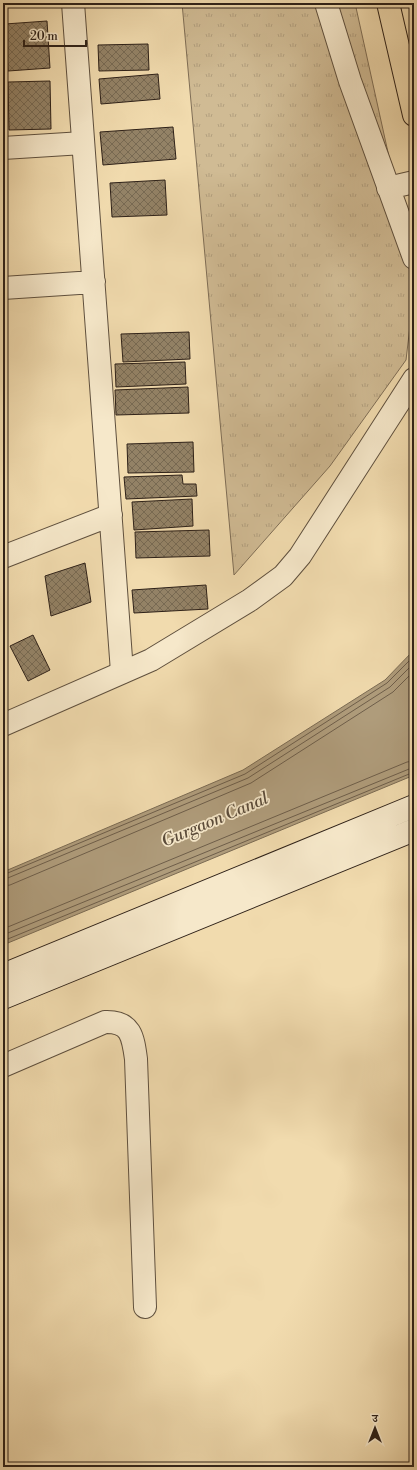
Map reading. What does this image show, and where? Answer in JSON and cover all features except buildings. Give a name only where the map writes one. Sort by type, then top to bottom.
[{"type":"highway","points":[[388,3],[414,115]]},
{"type":"street","points":[[73,3],[122,672]]},
{"type":"street","points":[[326,3],[350,81],[414,258]]},
{"type":"street","points":[[3,148],[83,143]]},
{"type":"street","points":[[388,188],[414,182]]},
{"type":"street","points":[[3,288],[94,282]]},
{"type":"street","points":[[3,725],[151,660],[250,600],[283,576],[300,556],[414,379]]},
{"type":"street","points":[[3,557],[111,514]]},
{"type":"street","points":[[3,975],[414,806]]},
{"type":"street","points":[[3,998],[414,830]]},
{"type":"street","points":[[3,1066],[105,1022],[117,1022],[127,1028],[134,1040],[136,1059],[145,1307]]},
{"type":"green space","points":[[182,3],[355,3],[414,270],[414,292],[406,360],[330,466],[234,575]]},
{"type":"water","name":"Gurgaon Canal","points":[[414,650],[414,774],[412,776],[3,945],[3,872],[243,770],[385,680]]}]
